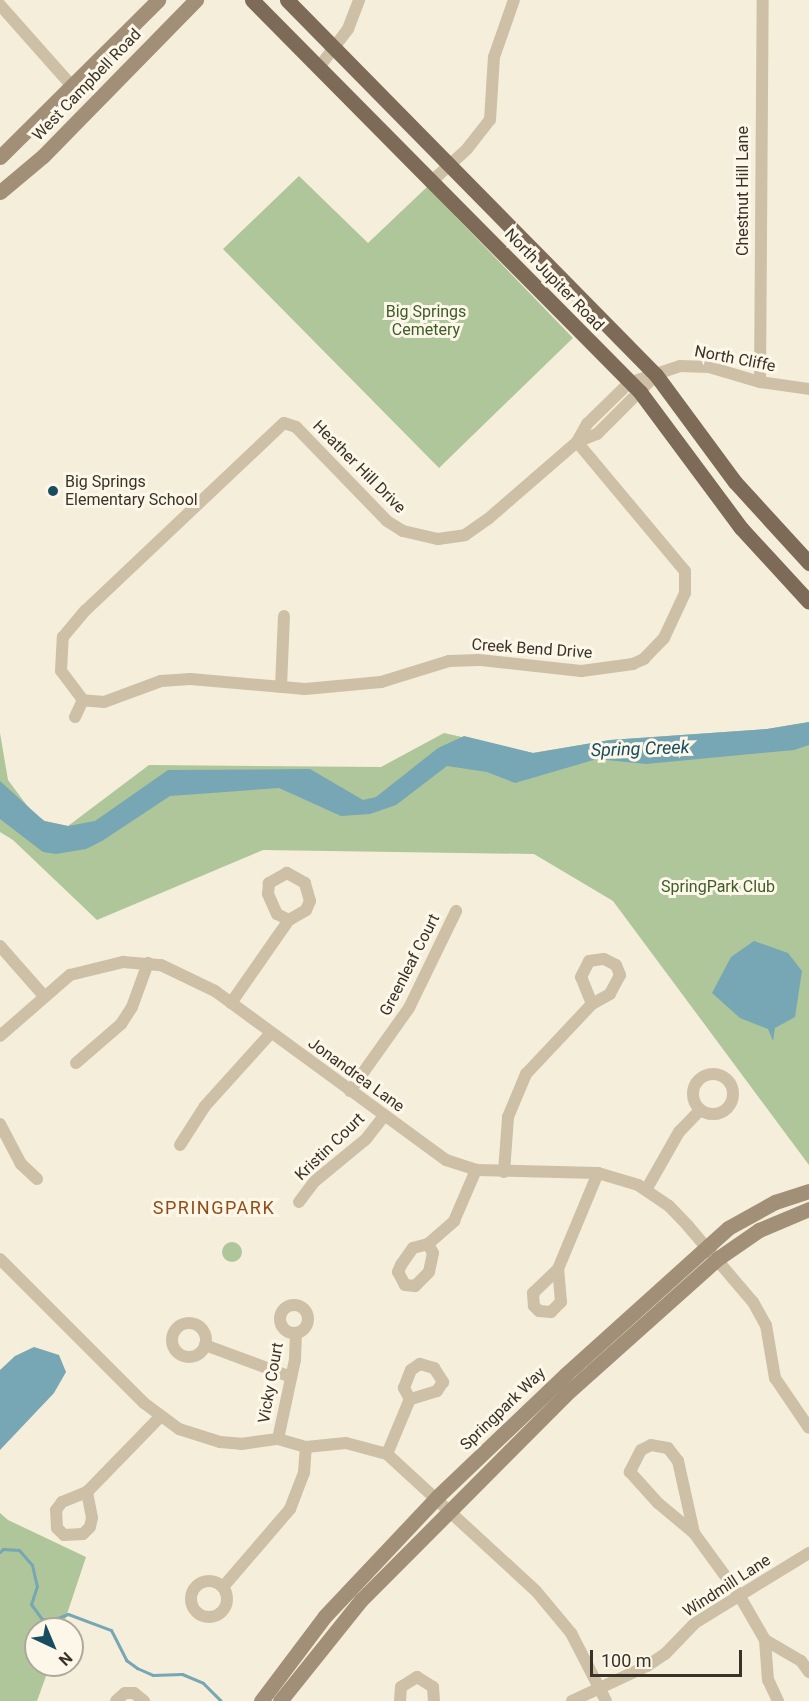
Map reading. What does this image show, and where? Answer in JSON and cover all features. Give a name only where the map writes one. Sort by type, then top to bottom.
[{"type":"main road","name":"North Jupiter Road","points":[[252,0],[320,66],[634,387],[726,510],[809,602]]},
{"type":"main road","name":"North Jupiter Road","points":[[287,0],[336,47],[656,375],[735,482],[809,563]]},
{"type":"street","name":"West Campbell Road","points":[[0,157],[158,0]]},
{"type":"street","name":"West Campbell Road","points":[[0,192],[43,156],[196,0]]},
{"type":"street","points":[[320,66],[348,29],[359,0]]},
{"type":"street","points":[[432,181],[481,134],[490,120],[494,57],[514,0]]},
{"type":"street","name":"Chestnut Hill Lane","points":[[760,382],[763,0]]},
{"type":"street","points":[[0,5],[71,86]]},
{"type":"street","name":"North Cliffe","points":[[656,375],[694,366],[760,382],[809,389]]},
{"type":"street","name":"Heather Hill Drive","points":[[83,700],[61,671],[63,637],[86,610],[284,423],[296,427],[387,521],[403,531],[438,539],[465,535],[480,525],[577,442],[587,424],[634,387],[656,375]]},
{"type":"street","name":"Creek Bend Drive","points":[[83,700],[104,702],[161,681],[190,679],[281,687],[354,687],[449,661],[479,660],[581,671],[621,668],[644,659],[664,638],[685,593],[685,571],[577,442]]},
{"type":"street","points":[[281,687],[284,616]]},
{"type":"street","points":[[75,717],[83,700]]},
{"type":"street","name":"Greenleaf Court","points":[[350,1091],[409,1008],[456,911]]},
{"type":"street","points":[[231,1003],[289,920]]},
{"type":"street","points":[[0,946],[43,995]]},
{"type":"street","name":"Jonandrea Lane","points":[[0,1036],[43,995],[89,967],[123,962],[148,963],[186,974],[231,1003],[432,1152],[476,1170],[598,1173],[646,1190],[669,1206],[706,1245]]},
{"type":"street","points":[[76,1063],[121,1024],[132,1007],[148,963]]},
{"type":"street","points":[[504,1172],[508,1117],[526,1074],[592,1004]]},
{"type":"street","points":[[180,1145],[205,1106],[272,1033]]},
{"type":"street","points":[[646,1190],[670,1146],[700,1110]]},
{"type":"street","name":"Kristin Court","points":[[299,1202],[315,1181],[366,1139],[384,1116]]},
{"type":"street","points":[[0,1124],[21,1164],[37,1179]]},
{"type":"street","points":[[428,1244],[458,1215],[476,1170]]},
{"type":"street","points":[[558,1269],[598,1173]]},
{"type":"street","name":"Springpark Way","points":[[261,1701],[325,1616],[706,1245],[750,1214],[809,1191]]},
{"type":"street","name":"Springpark Way","points":[[280,1701],[443,1503],[717,1259],[759,1230],[809,1209]]},
{"type":"street","points":[[706,1245],[753,1302],[766,1325],[775,1378],[809,1428]]},
{"type":"street","points":[[0,1259],[160,1417],[196,1437],[241,1444],[278,1439],[306,1447],[346,1443],[387,1454],[443,1503],[536,1591],[571,1634],[601,1687],[606,1701]]},
{"type":"street","name":"Vicky Court","points":[[278,1439],[291,1377],[296,1333]]},
{"type":"street","points":[[205,1345],[291,1377]]},
{"type":"street","points":[[387,1454],[410,1399]]},
{"type":"street","points":[[87,1492],[160,1417]]},
{"type":"street","points":[[694,1533],[678,1461],[668,1448],[651,1445],[641,1450],[630,1472],[658,1503],[694,1533],[739,1595],[765,1640],[768,1680],[778,1701]]},
{"type":"street","points":[[223,1587],[290,1509],[304,1473],[306,1447]]},
{"type":"street","name":"Windmill Lane","points":[[572,1701],[665,1654],[695,1623],[809,1553]]},
{"type":"street","points":[[765,1640],[801,1661],[809,1672]]},
{"type":"street","points":[[400,1701],[401,1687],[417,1677],[433,1687],[434,1701]]},
{"type":"street","points":[[116,1701],[125,1693],[134,1693],[144,1701]]},
{"type":"green space","name":"Big Springs Cemetery","points":[[299,176],[368,243],[427,187],[573,338],[439,468],[223,249]]},
{"type":"green space","name":"SpringPark Club","points":[[809,722],[809,1165],[613,901],[534,854],[263,850],[97,920],[13,840],[0,832],[0,733],[8,780],[31,811],[45,821],[68,826],[149,765],[381,767],[444,733],[533,753],[610,740],[767,729]]},
{"type":"green space","points":[[232,1242],[239,1245],[242,1252],[239,1259],[232,1262],[225,1259],[222,1252],[225,1245]]},
{"type":"green space","points":[[0,1513],[8,1520],[86,1557],[66,1617],[24,1617],[24,1677],[46,1677],[37,1701],[0,1701]]},
{"type":"water","name":"Spring Creek","points":[[809,722],[809,745],[794,750],[646,764],[597,759],[515,783],[487,772],[447,766],[396,805],[370,814],[341,816],[279,788],[170,796],[102,841],[86,849],[56,854],[43,852],[0,819],[0,781],[44,821],[68,826],[95,821],[168,770],[310,769],[363,800],[376,797],[438,748],[464,736],[533,753],[610,740],[767,729]]},
{"type":"water","points":[[754,941],[788,953],[802,971],[795,1017],[775,1028],[773,1041],[768,1029],[740,1018],[712,993],[731,957]]},
{"type":"water","points":[[34,1347],[59,1355],[66,1372],[54,1393],[0,1450],[0,1370],[15,1356]]},
{"type":"waterway","points":[[0,1552],[3,1549],[19,1550],[32,1565],[37,1586],[31,1604],[42,1619],[53,1620],[68,1614],[111,1630],[126,1660],[137,1668],[153,1675],[182,1674],[203,1683],[221,1701]]},
{"type":"place","name":"Big Springs Elementary School","points":[[53,491]]},
{"type":"district","name":"SPRINGPARK","points":[[214,1208]]}]
